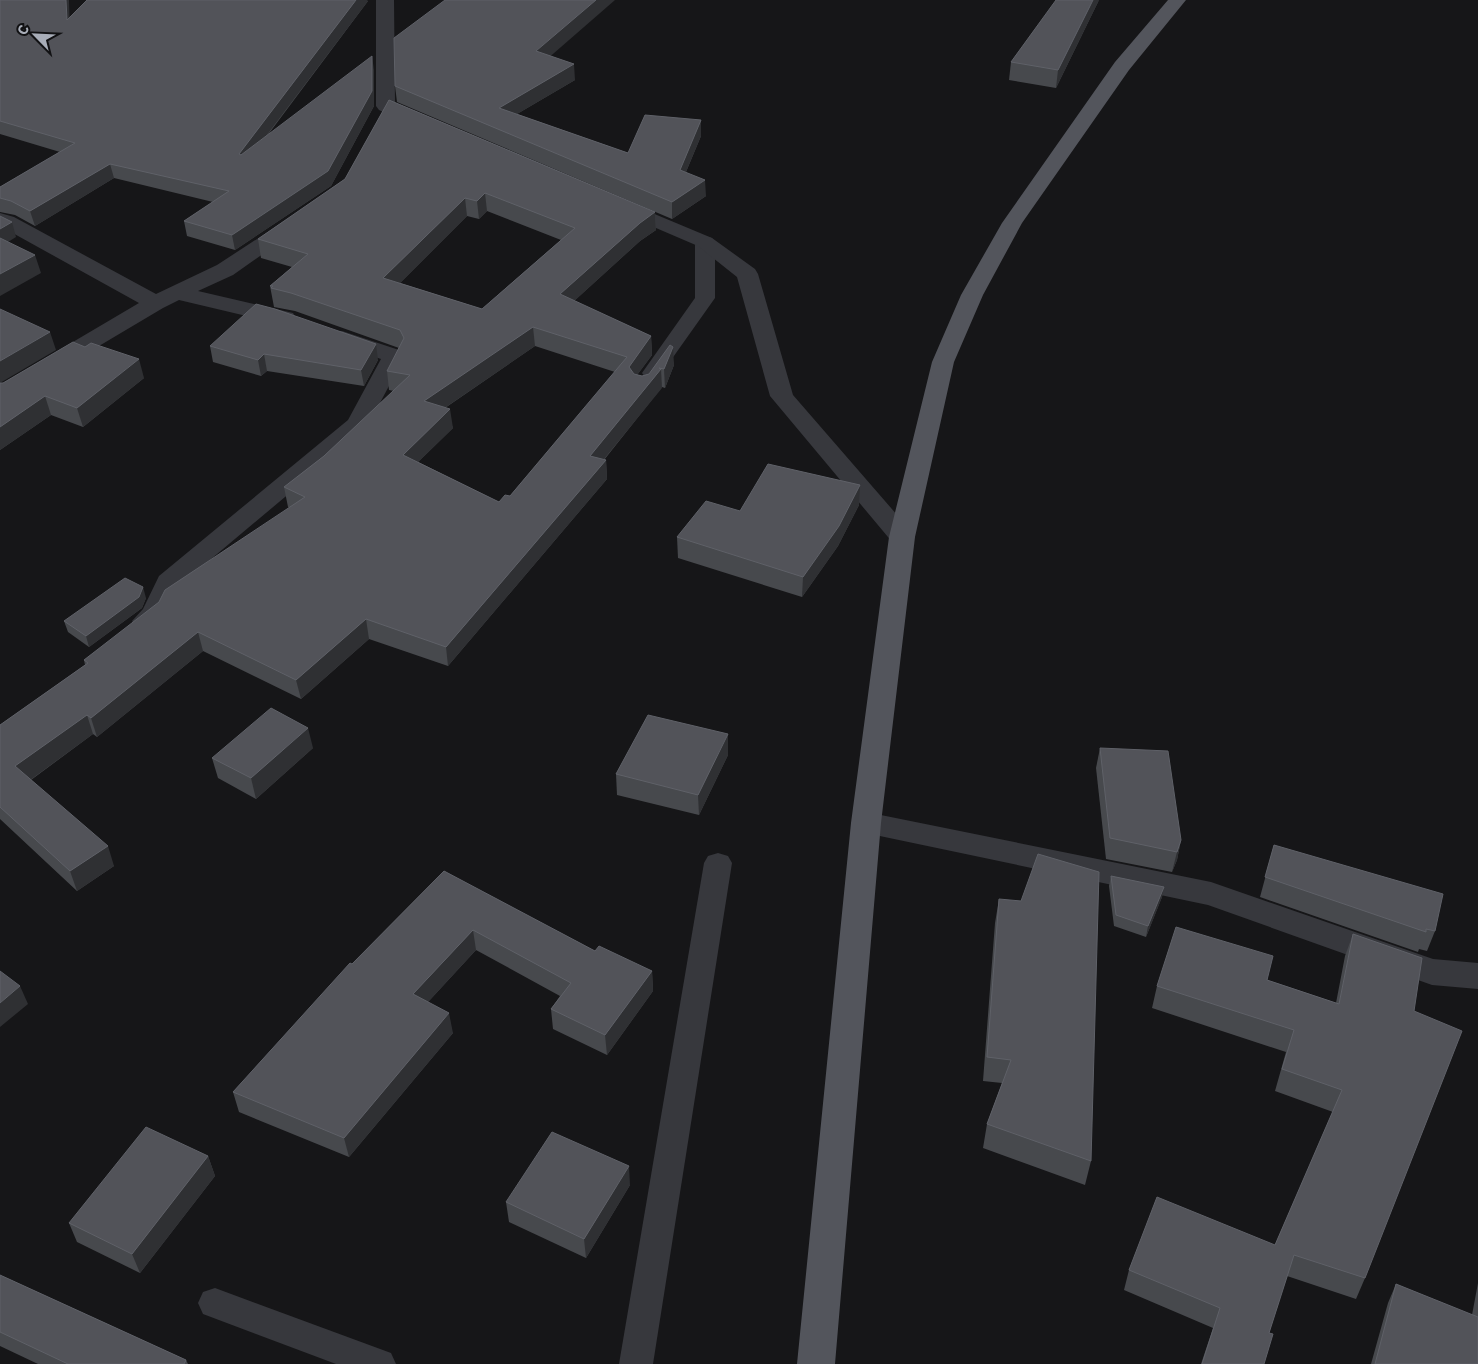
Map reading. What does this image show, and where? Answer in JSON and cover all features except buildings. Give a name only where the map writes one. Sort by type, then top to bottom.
[{"type":"main road","points":[[816,1364],[866,823],[902,537],[943,362],[972,295],[1012,222],[1122,66],[1177,0]]},
{"type":"street","points":[[386,0],[382,115],[441,130]]},
{"type":"street","points":[[605,200],[705,242],[748,274],[782,396],[902,537]]},
{"type":"street","points":[[0,395],[155,303],[225,270],[307,214]]},
{"type":"street","points":[[0,219],[7,221],[155,303]]},
{"type":"street","points":[[123,637],[154,614],[168,582],[358,424],[394,356],[286,318],[178,292]]},
{"type":"street","points":[[866,823],[1211,894],[1432,972],[1478,976]]},
{"type":"lane","points":[[642,387],[705,298],[705,242]]},
{"type":"lane","points":[[636,1364],[718,863]]},
{"type":"lane","points":[[215,1303],[379,1364]]}]
